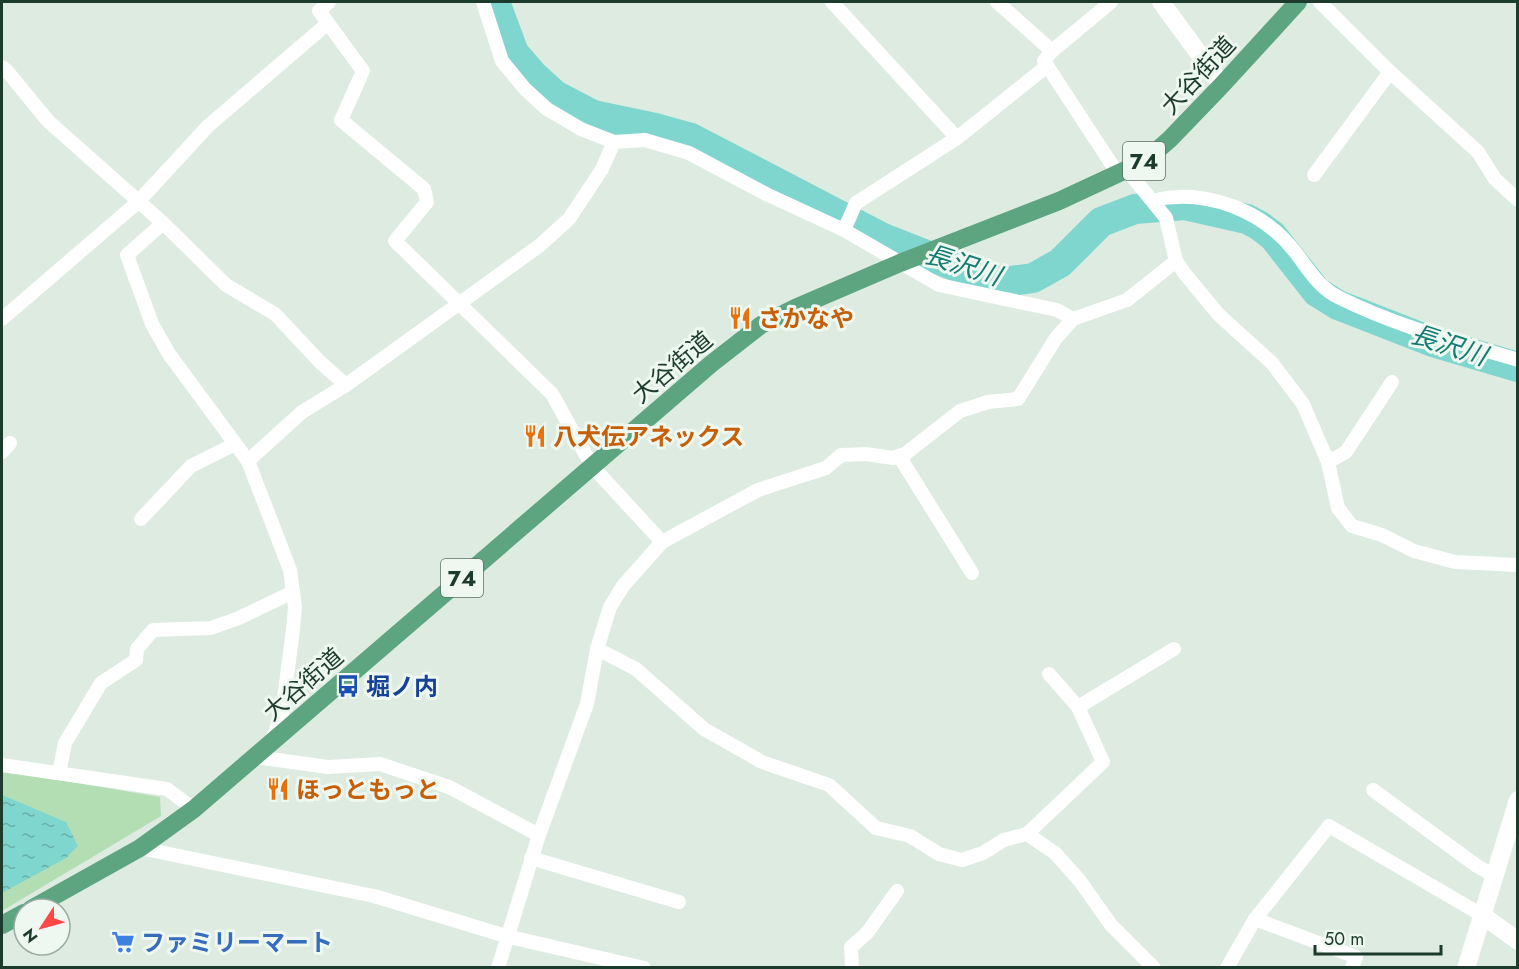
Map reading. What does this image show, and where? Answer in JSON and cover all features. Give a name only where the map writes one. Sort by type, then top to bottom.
[{"type":"main road","name":"大谷街道","points":[[52,897],[140,848],[194,809],[711,364],[761,326],[795,308],[901,263],[1059,201],[1145,161],[1170,140],[1298,2]]},
{"type":"street","points":[[329,2],[319,11],[363,71],[341,120],[424,189],[427,202],[395,242],[552,394],[592,466],[662,542]]},
{"type":"street","points":[[483,2],[502,61],[525,89],[547,109],[581,129],[615,142],[645,140],[689,153],[766,194],[844,230],[939,285],[1057,310],[1074,320]]},
{"type":"street","points":[[832,2],[957,138]]},
{"type":"street","points":[[997,2],[1052,51]]},
{"type":"street","points":[[1111,2],[1052,51],[1044,61],[1122,172],[1154,200],[1166,218],[1176,261],[1207,302],[1272,363],[1291,386],[1312,421],[1328,462],[1338,508],[1352,526],[1382,535],[1414,551],[1455,562],[1518,565]]},
{"type":"street","points":[[1161,2],[1222,85]]},
{"type":"street","points":[[1320,2],[1389,72],[1478,152],[1495,179],[1518,200]]},
{"type":"street","points":[[2,319],[138,202],[208,126],[327,24]]},
{"type":"street","points":[[844,230],[856,203],[957,138],[1047,66]]},
{"type":"street","points":[[2,68],[8,71],[48,121],[163,223],[226,285],[275,314],[320,362],[346,385]]},
{"type":"street","points":[[1314,175],[1389,72]]},
{"type":"street","points":[[248,461],[302,412],[346,385],[539,246],[568,219],[602,169],[615,142]]},
{"type":"street","points":[[1154,200],[1178,196],[1199,197],[1256,215],[1283,237],[1316,281],[1340,298],[1414,329],[1518,360]]},
{"type":"street","points":[[163,223],[127,255],[152,324],[169,354],[248,461],[279,537],[293,592],[293,630],[282,714],[270,745]]},
{"type":"street","points":[[498,968],[531,858],[587,704],[597,649],[610,607],[623,586],[662,542],[758,490],[826,468],[841,456],[853,453],[881,458],[899,456],[960,411],[988,402],[1018,399],[1056,338],[1074,320],[1127,300],[1176,261]]},
{"type":"street","points":[[1328,462],[1346,452],[1392,382]]},
{"type":"street","points":[[141,519],[190,466],[235,444]]},
{"type":"street","points":[[899,456],[972,573]]},
{"type":"street","points":[[59,773],[65,743],[101,683],[136,660],[137,649],[153,630],[211,628],[240,618],[293,592]]},
{"type":"street","points":[[597,649],[636,669],[704,729],[762,762],[829,785],[876,828],[910,837],[939,854],[962,860],[982,853],[1004,840],[1027,834],[1102,762],[1078,707],[1049,674]]},
{"type":"street","points":[[1078,707],[1174,649]]},
{"type":"street","points":[[256,757],[328,767],[380,765],[448,787],[539,835]]},
{"type":"street","points":[[2,765],[167,789],[194,809]]},
{"type":"street","points":[[1373,790],[1477,866],[1494,875]]},
{"type":"street","points":[[1466,968],[1518,800]]},
{"type":"street","points":[[1227,968],[1255,919],[1329,826],[1482,915],[1518,941]]},
{"type":"street","points":[[1027,834],[1054,853],[1080,881],[1111,925],[1154,968]]},
{"type":"street","points":[[140,848],[374,896],[506,936],[621,965],[644,968]]},
{"type":"street","points":[[531,858],[679,902]]},
{"type":"street","points":[[852,968],[851,947],[867,933],[897,891]]},
{"type":"street","points":[[1255,919],[1356,957],[1352,968]]},
{"type":"green space","points":[[2,770],[160,797],[161,816],[25,897],[12,897],[12,905],[2,911]]},
{"type":"water","points":[[2,795],[66,822],[78,846],[66,858],[2,893]]},
{"type":"waterway","name":"長沢川","points":[[495,2],[514,53],[555,95],[593,115],[691,138],[883,238],[975,274],[1003,282],[1033,278],[1060,263],[1101,222],[1135,209],[1185,205],[1247,219],[1260,226],[1273,236],[1317,292],[1338,305],[1433,342],[1518,367]]},
{"type":"place","name":"さかなや","points":[[740,318]]},
{"type":"place","name":"八犬伝アネックス","points":[[535,436]]},
{"type":"place","name":"堀ノ内","points":[[348,686]]},
{"type":"place","name":"ほっともっと","points":[[278,789]]},
{"type":"place","name":"ファミリーマート","points":[[123,942]]}]
